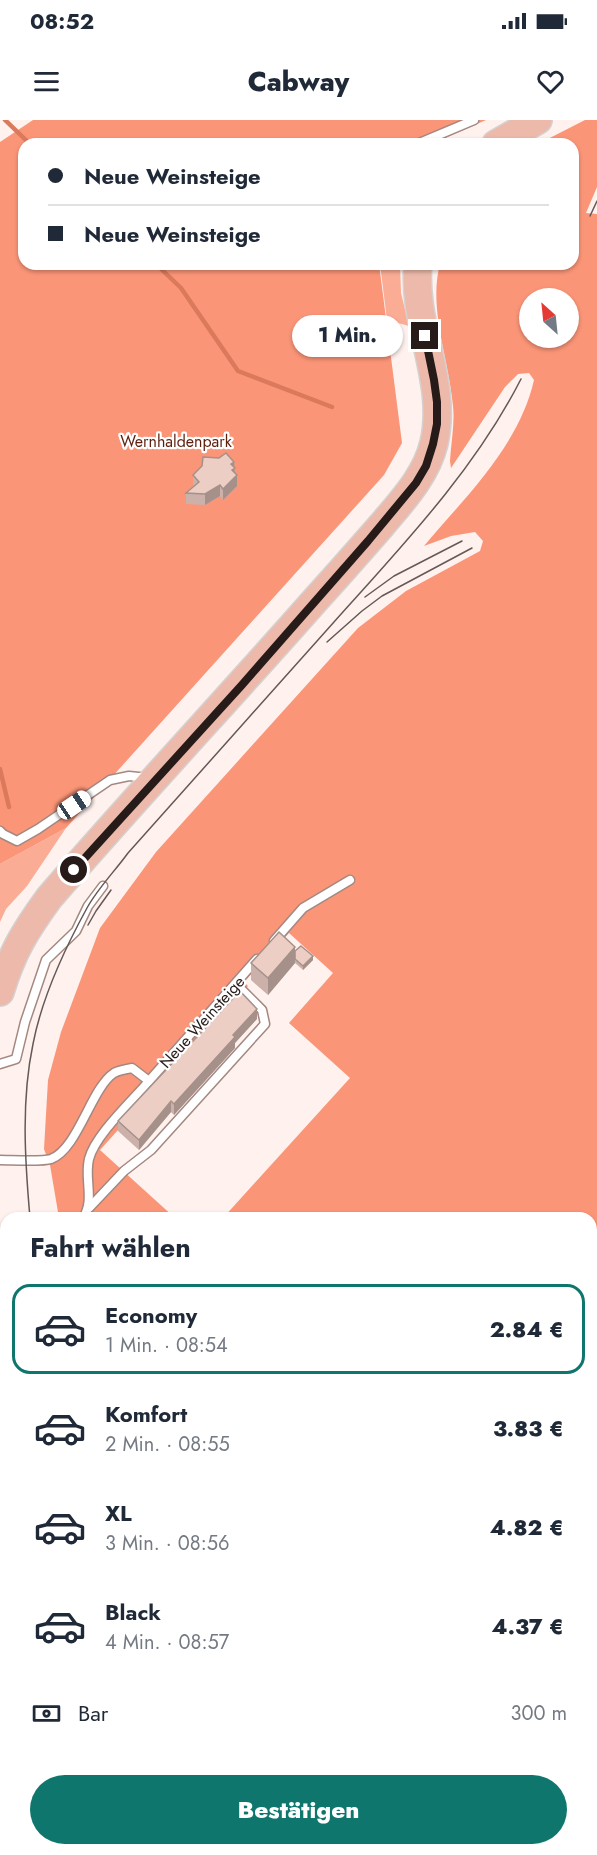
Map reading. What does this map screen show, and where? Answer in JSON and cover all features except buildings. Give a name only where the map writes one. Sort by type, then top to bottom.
[{"type":"main road","points":[[506,138],[538,120]]},
{"type":"main road","points":[[0,992],[9,961],[26,929],[50,898],[368,541],[416,483],[426,466],[437,424],[437,402],[420,314],[418,270]]},
{"type":"lane","points":[[431,138],[474,120]]},
{"type":"lane","points":[[0,831],[17,841],[110,780],[129,776],[155,779]]},
{"type":"lane","name":"Neue Weinsteige","points":[[0,1160],[51,1159],[60,1153],[72,1139],[106,1079],[117,1071],[132,1068],[149,1081],[303,908],[350,880]]},
{"type":"lane","points":[[0,1064],[16,1059],[25,1022],[46,960],[76,931],[88,906],[103,886]]},
{"type":"lane","points":[[87,1212],[123,1172],[151,1150],[265,1024],[262,1010],[236,984]]},
{"type":"lane","points":[[89,1208],[89,1158],[99,1138],[149,1081]]},
{"type":"shaded area","points":[[381,270],[400,270],[401,293],[409,326],[387,320]]},
{"type":"shaded area","points":[[66,828],[27,886],[6,909],[0,922],[0,864]]},
{"type":"green space","name":"Wernhaldenpark","points":[[33,120],[486,120],[446,138],[18,138],[18,270],[380,270],[402,443],[384,475],[66,828],[0,864],[0,142]]},
{"type":"green space","points":[[585,120],[597,120],[597,187],[586,213],[597,214],[597,1212],[228,1212],[350,1078],[289,1023],[333,973],[289,933],[244,982],[248,986],[100,1150],[168,1212],[58,1212],[50,1165],[44,1149],[48,1080],[61,1032],[100,928],[156,852],[358,628],[406,591],[480,551],[483,541],[475,532],[451,536],[424,546],[473,489],[504,448],[527,404],[534,380],[529,373],[518,374],[505,387],[451,468],[453,406],[440,335],[436,298],[439,270],[579,270],[579,138],[550,138]]},
{"type":"waterway","points":[[5,120],[24,138]]},
{"type":"waterway","points":[[162,270],[181,288],[238,371],[332,407]]},
{"type":"waterway","points":[[0,769],[9,807]]},
{"type":"tram line","points":[[590,216],[597,201]]},
{"type":"tram line","points":[[30,1212],[25,1109],[33,1044],[42,1009],[55,974],[91,901],[128,853],[435,506],[482,445],[521,379]]},
{"type":"tram line","points":[[365,597],[394,576],[462,541]]},
{"type":"tram line","points":[[327,642],[382,596],[472,548]]},
{"type":"tram line","points":[[88,925],[111,890]]},
{"type":"route","points":[[74,870],[241,686],[416,483],[426,466],[437,424],[437,402],[425,336]]}]
